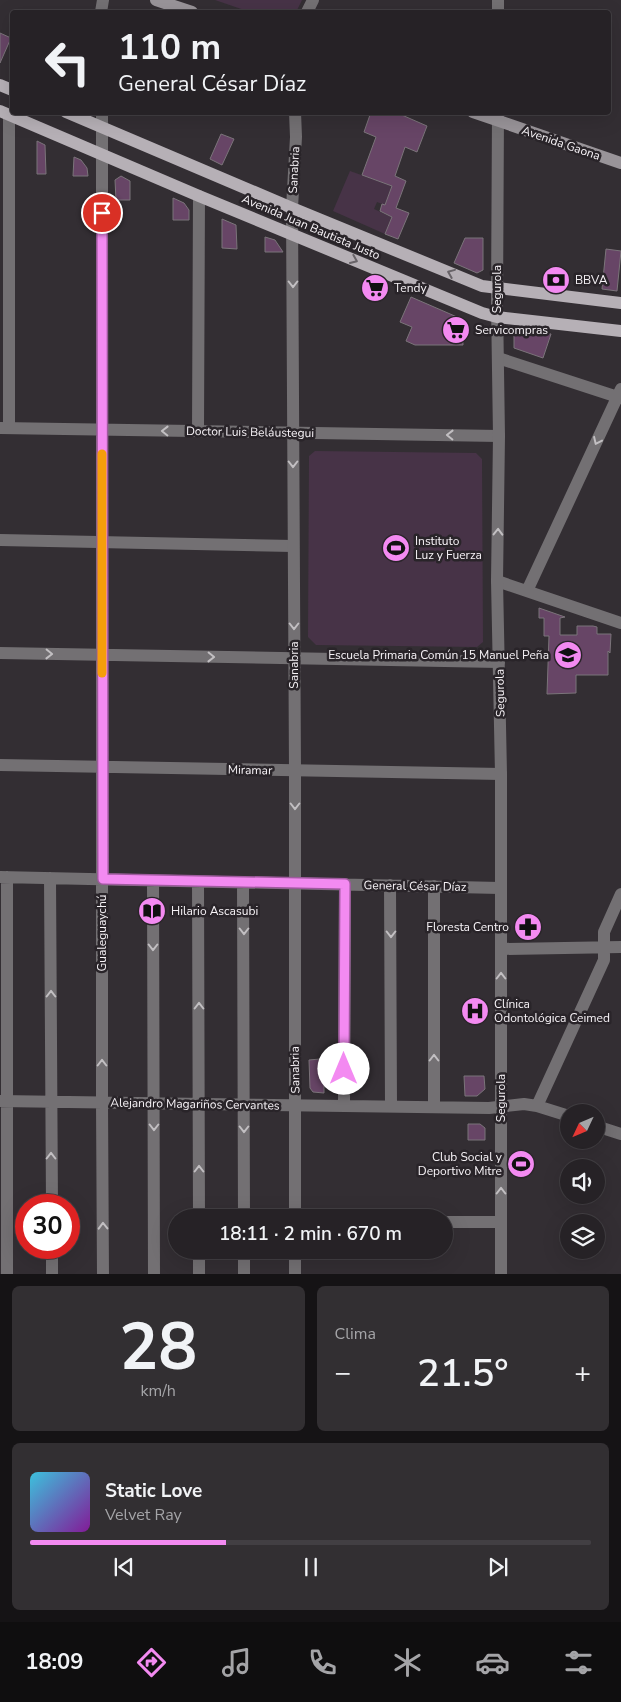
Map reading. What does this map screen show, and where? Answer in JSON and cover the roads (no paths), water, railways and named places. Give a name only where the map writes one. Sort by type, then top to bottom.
[{"type":"main road","points":[[156,0],[186,10]]},
{"type":"main road","name":"Avenida Juan Bautista Justo","points":[[5,113],[199,196],[482,313],[497,317],[621,330]]},
{"type":"main road","name":"Avenida Juan Bautista Justo","points":[[73,115],[482,286],[621,303]]},
{"type":"main road","name":"Avenida Gaona","points":[[498,117],[621,163]]},
{"type":"street","points":[[4,428],[5,113]]},
{"type":"street","name":"Gualeguaychú","points":[[102,115],[103,1274]]},
{"type":"street","name":"Sanabria","points":[[295,115],[296,137],[292,208],[295,1209]]},
{"type":"street","name":"Segurola","points":[[498,117],[497,317],[499,436],[497,580],[501,774],[501,1274]]},
{"type":"street","points":[[198,431],[199,196]]},
{"type":"street","points":[[498,358],[620,394],[527,590]]},
{"type":"street","name":"Doctor Luis Beláustegui","points":[[4,428],[499,436]]},
{"type":"street","points":[[0,540],[293,546]]},
{"type":"street","points":[[497,580],[621,623]]},
{"type":"street","points":[[0,653],[499,662]]},
{"type":"street","name":"Miramar","points":[[0,764],[501,774]]},
{"type":"street","points":[[3,877],[4,1101],[8,1274]]},
{"type":"street","name":"General César Díaz","points":[[3,877],[500,888]]},
{"type":"street","points":[[50,878],[52,1194]]},
{"type":"street","points":[[153,880],[154,1274]]},
{"type":"street","points":[[198,881],[199,1209]]},
{"type":"street","points":[[244,882],[244,1209]]},
{"type":"street","points":[[344,1106],[345,884]]},
{"type":"street","points":[[390,885],[391,1106]]},
{"type":"street","points":[[434,886],[434,1106]]},
{"type":"street","points":[[536,1106],[604,960],[604,932],[621,894]]},
{"type":"street","points":[[501,949],[621,947]]},
{"type":"street","name":"Alejandro Magariños Cervantes","points":[[4,1101],[489,1108],[524,1104],[560,1113]]},
{"type":"street","points":[[605,1129],[621,1134]]},
{"type":"street","points":[[453,1222],[501,1222]]},
{"type":"street","points":[[52,1259],[52,1274]]},
{"type":"street","points":[[199,1259],[199,1274]]},
{"type":"street","points":[[244,1259],[244,1274]]},
{"type":"street","points":[[295,1259],[295,1274]]},
{"type":"place","name":"BBVA","points":[[556,280]]},
{"type":"place","name":"Tendy","points":[[375,288]]},
{"type":"place","name":"Servicompras","points":[[456,330]]},
{"type":"place","name":"Instituto Luz y Fuerza","points":[[396,548]]},
{"type":"place","name":"Escuela Primaria Común 15 Manuel Peña","points":[[568,655]]},
{"type":"place","name":"Hilario Ascasubi","points":[[152,911]]},
{"type":"place","name":"Floresta Centro","points":[[528,927]]},
{"type":"place","name":"Clínica Odontológica Ceimed","points":[[475,1011]]},
{"type":"place","name":"Club Social y Deportivo Mitre","points":[[521,1164]]}]
